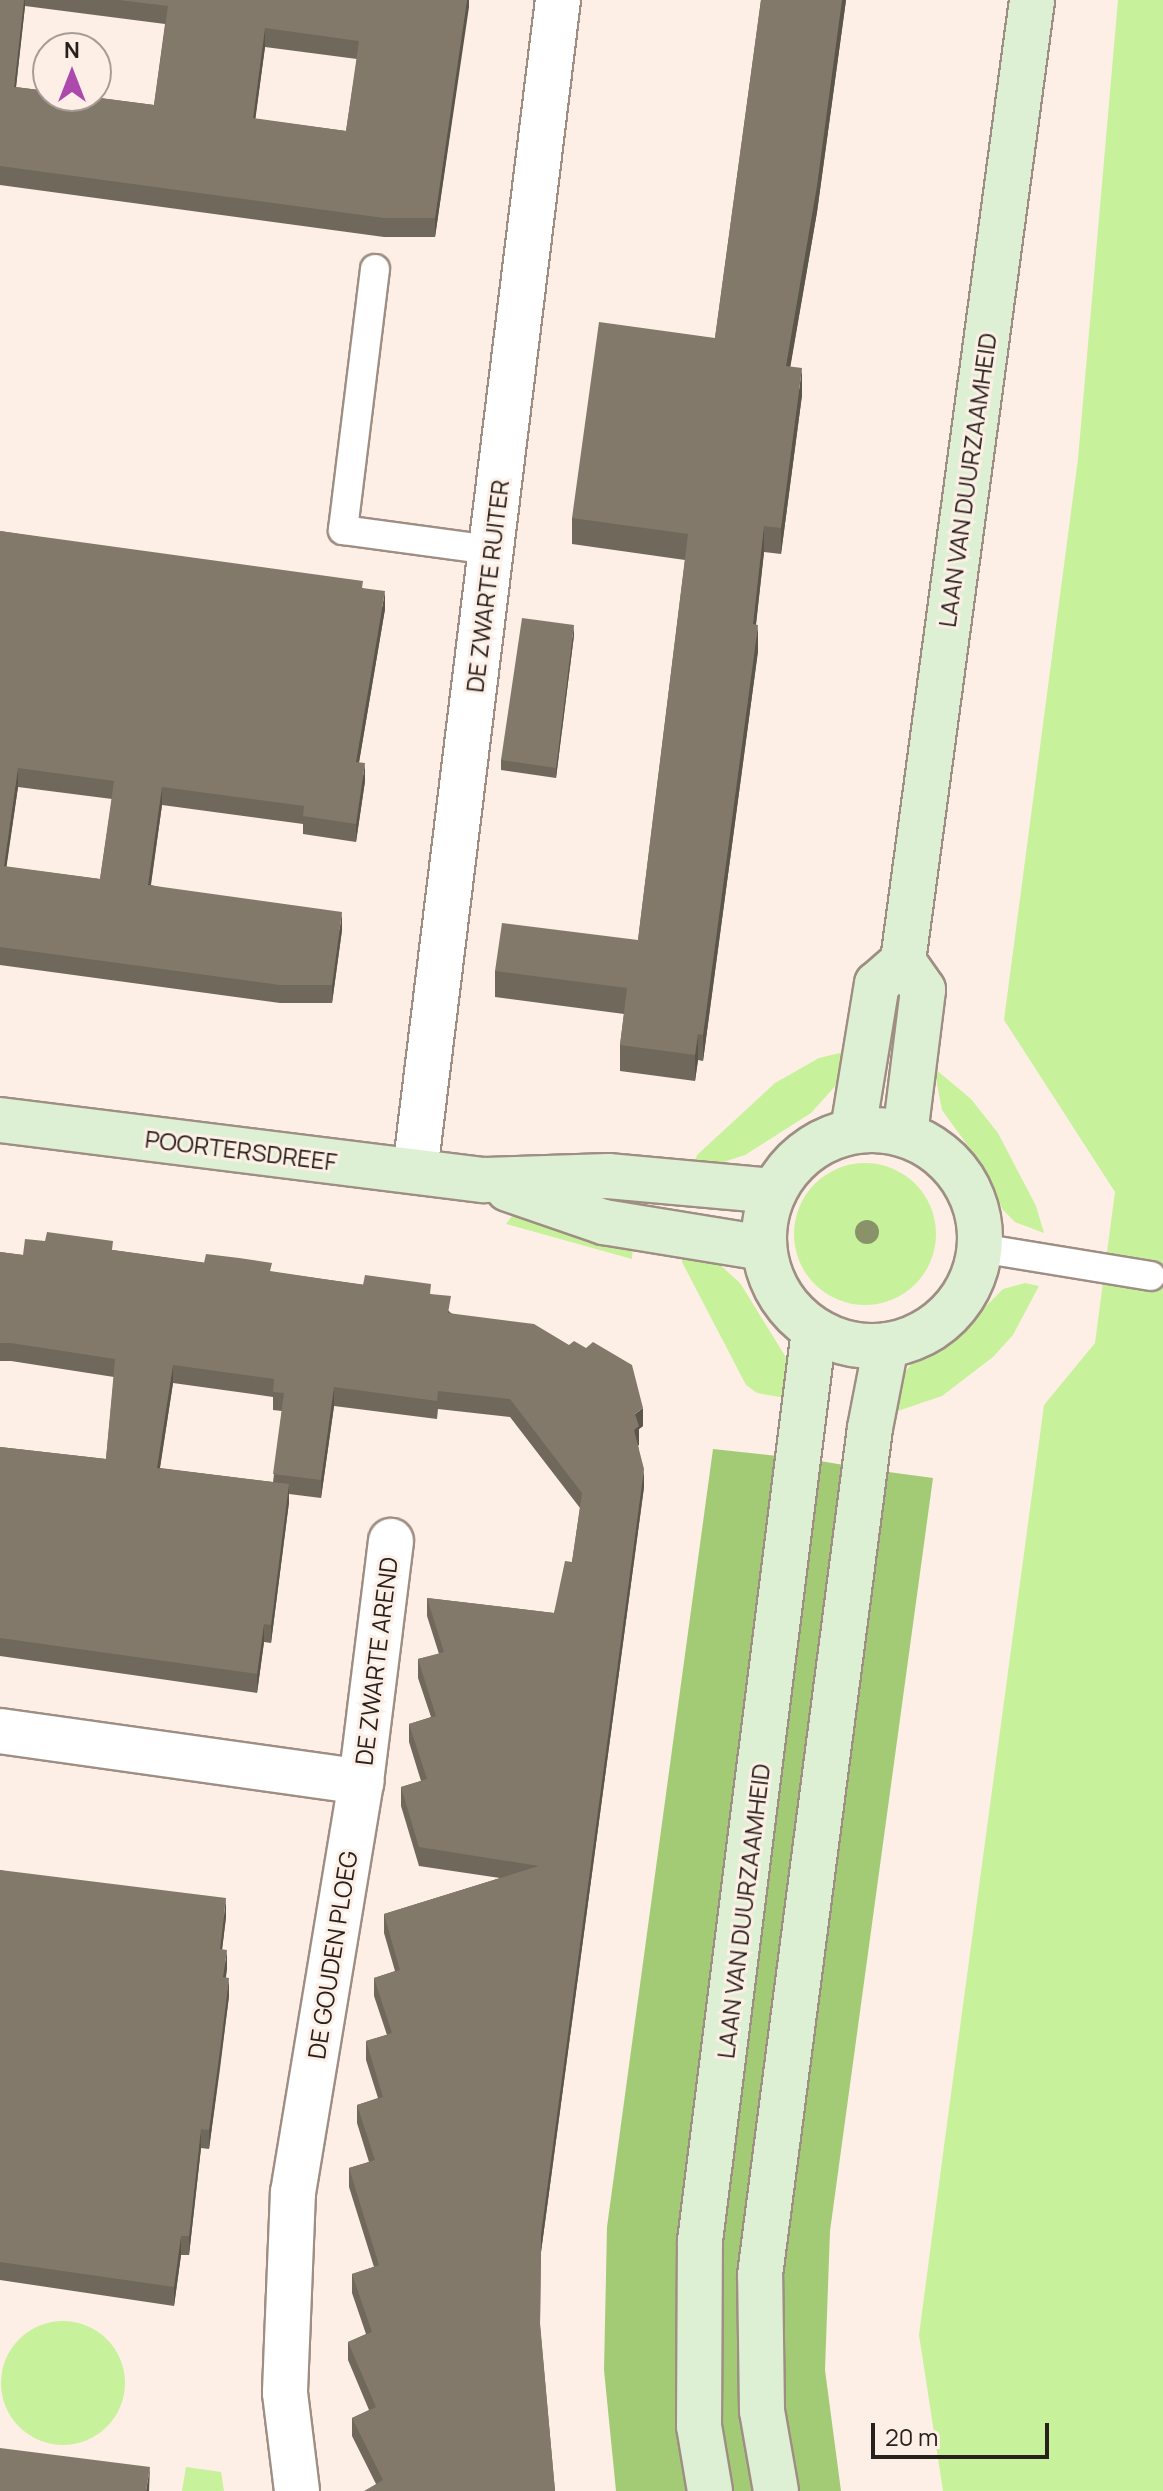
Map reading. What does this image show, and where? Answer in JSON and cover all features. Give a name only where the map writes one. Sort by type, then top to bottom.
[{"type":"street","name":"DE ZWARTE RUITER","points":[[415,1171],[558,0]]},
{"type":"street","name":"LAAN VAN DUURZAAMHEID","points":[[903,961],[1032,0]]},
{"type":"street","points":[[853,1130],[877,984],[903,961],[923,990],[905,1134]]},
{"type":"street","name":"POORTERSDREEF","points":[[0,1120],[483,1180],[608,1176],[772,1191]]},
{"type":"street","points":[[853,1130],[905,1134],[954,1166],[970,1191],[980,1219],[980,1248],[971,1283],[950,1314],[921,1335],[886,1346],[849,1345],[814,1331],[778,1295],[763,1248],[772,1191],[805,1151],[853,1130]]},
{"type":"street","name":"POORTERSDREEF","points":[[483,1180],[604,1222],[763,1248]]},
{"type":"street","name":"LAAN VAN DUURZAAMHEID","points":[[710,2491],[699,2426],[700,2241],[814,1331]]},
{"type":"street","points":[[776,2491],[762,2411],[761,2262],[870,1428],[886,1346]]},
{"type":"street","name":"DE ZWARTE AREND","points":[[361,1782],[391,1541]]},
{"type":"street","points":[[0,1731],[361,1782]]},
{"type":"street","name":"DE GOUDEN PLOEG","points":[[297,2491],[285,2393],[293,2192],[361,1782]]},
{"type":"lane","points":[[375,269],[343,530],[491,550]]},
{"type":"lane","points":[[980,1248],[1151,1276]]},
{"type":"green space","points":[[1118,0],[1163,0],[1163,2491],[943,2491],[919,2335],[944,2146],[1044,1405],[1095,1343],[1115,1192],[1004,1020],[1078,459]]},
{"type":"green space","points":[[844,1052],[838,1083],[811,1113],[745,1155],[708,1167],[694,1164],[697,1155],[775,1083],[819,1058]]},
{"type":"green space","points":[[934,1068],[971,1099],[998,1133],[1036,1206],[1044,1233],[1015,1222],[1003,1210],[973,1153],[942,1110]]},
{"type":"green space","points":[[865,1163],[892,1169],[915,1184],[930,1207],[936,1234],[930,1261],[915,1284],[892,1299],[865,1305],[838,1299],[815,1284],[800,1261],[794,1234],[800,1207],[815,1184],[838,1169]]},
{"type":"green space","points":[[512,1216],[633,1240],[632,1259],[506,1224]]},
{"type":"green space","points":[[683,1251],[718,1263],[740,1283],[787,1359],[791,1399],[757,1393],[746,1385],[682,1262]]},
{"type":"green space","points":[[1025,1283],[1039,1286],[1013,1335],[993,1357],[942,1396],[889,1414],[897,1382],[913,1362],[958,1334],[1003,1289]]},
{"type":"green space","points":[[713,1449],[786,1457],[682,2225],[677,2317],[692,2491],[616,2491],[604,2370],[607,2227]]},
{"type":"green space","points":[[820,1461],[850,1466],[758,2491],[727,2491],[718,2431],[713,2295]]},
{"type":"green space","points":[[881,1471],[933,1478],[830,2231],[825,2370],[841,2491],[791,2491],[774,2338]]},
{"type":"green space","points":[[63,2321],[87,2325],[107,2339],[121,2359],[125,2383],[121,2407],[107,2427],[87,2441],[63,2445],[39,2441],[19,2427],[5,2407],[1,2383],[5,2359],[19,2339],[39,2325]]},
{"type":"green space","points":[[186,2467],[221,2472],[224,2491],[182,2491]]},
{"type":"building","points":[[0,0],[24,0],[14,87],[32,89],[32,112],[112,112],[112,100],[154,105],[168,6],[119,0],[467,0],[435,218],[384,218],[0,166]],"holes":[[[265,28],[359,41],[346,131],[253,118]]]},
{"type":"building","points":[[761,0],[842,0],[817,186],[786,366],[802,368],[781,528],[764,526],[753,624],[758,625],[703,1035],[698,1034],[695,1055],[620,1045],[627,988],[495,971],[502,923],[638,940],[688,534],[572,518],[599,322],[715,338]]},
{"type":"building","points":[[0,531],[363,581],[362,588],[385,591],[356,762],[365,763],[356,824],[303,816],[304,806],[162,787],[148,885],[342,912],[332,985],[280,985],[0,947]],"holes":[[[18,768],[114,781],[100,879],[4,866]]]},
{"type":"building","points":[[522,618],[574,625],[556,768],[501,760]]},
{"type":"building","points":[[47,1232],[113,1241],[112,1250],[204,1263],[206,1254],[239,1258],[272,1263],[270,1271],[363,1285],[365,1275],[431,1284],[430,1294],[451,1296],[448,1313],[534,1324],[569,1345],[574,1341],[586,1348],[593,1342],[632,1365],[643,1408],[635,1414],[639,1426],[634,1430],[644,1469],[541,2234],[540,2323],[555,2491],[364,2491],[383,2480],[352,2418],[376,2407],[348,2342],[372,2332],[352,2274],[379,2265],[349,2168],[375,2160],[357,2105],[383,2097],[366,2041],[392,2033],[374,1978],[400,1970],[384,1914],[539,1866],[419,1847],[401,1787],[427,1779],[409,1724],[436,1716],[418,1659],[444,1652],[427,1598],[554,1613],[565,1561],[572,1562],[582,1493],[510,1399],[438,1391],[437,1401],[334,1387],[321,1480],[273,1474],[284,1393],[273,1392],[274,1379],[173,1365],[157,1468],[289,1484],[271,1625],[264,1624],[257,1674],[0,1638],[0,1447],[106,1459],[115,1359],[0,1343],[0,1252],[23,1255],[25,1239],[45,1241]]},
{"type":"building","points":[[0,1870],[226,1898],[220,1949],[227,1950],[223,1977],[229,1978],[220,2051],[209,2130],[201,2129],[189,2236],[181,2236],[174,2287],[0,2262]]},
{"type":"building","points":[[0,2448],[150,2467],[146,2491],[0,2491]]}]
